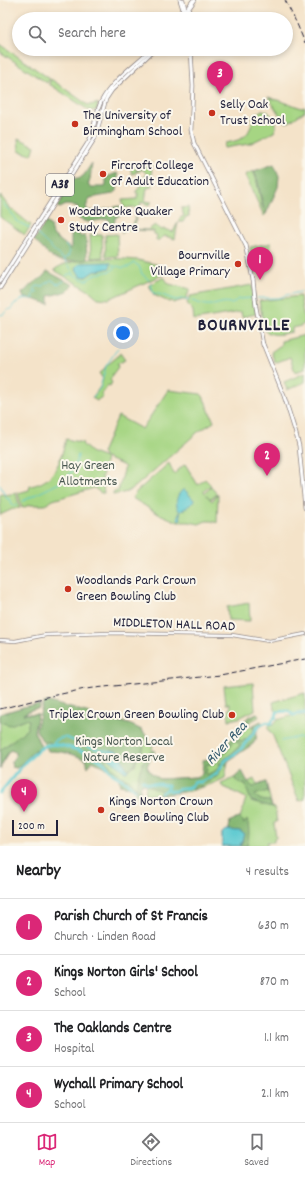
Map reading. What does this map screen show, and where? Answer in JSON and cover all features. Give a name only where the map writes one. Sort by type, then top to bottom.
[{"type":"highway","points":[[182,0],[185,12]]},
{"type":"highway","name":"A38","points":[[99,116],[101,101],[108,90],[143,56]]},
{"type":"highway","points":[[137,62],[147,56]]},
{"type":"highway","name":"A38","points":[[0,281],[23,252],[81,156],[92,136],[104,102],[109,94],[147,56]]},
{"type":"highway","points":[[191,56],[193,86],[191,123],[194,143],[246,246],[263,344],[284,396],[296,434],[305,508]]},
{"type":"highway","points":[[133,66],[134,68],[142,62]]},
{"type":"highway","name":"A38","points":[[0,288],[19,251],[81,156]]},
{"type":"highway","points":[[42,214],[46,216]]},
{"type":"highway","points":[[42,214],[46,216]]},
{"type":"main road","points":[[185,12],[194,0]]},
{"type":"main road","name":"MIDDLETON HALL ROAD","points":[[0,640],[16,641],[41,635],[109,632],[232,635],[270,641],[305,634]]},
{"type":"green space","points":[[0,44],[12,52],[12,56],[17,56],[50,79],[47,83],[0,52]]},
{"type":"green space","points":[[51,79],[88,105],[98,103],[97,110],[90,111],[49,84]]},
{"type":"green space","points":[[268,97],[302,108],[305,107],[305,111],[289,122],[284,122]]},
{"type":"green space","points":[[262,110],[267,111],[274,118],[276,127],[274,132],[249,144],[224,148],[225,143],[237,140],[248,133],[253,116]]},
{"type":"green space","points":[[18,138],[35,146],[32,155],[19,151]]},
{"type":"green space","points":[[151,162],[152,178],[150,182],[152,187],[147,188],[145,201],[152,202],[149,205],[141,202],[140,210],[133,207],[124,208],[122,200],[137,199],[138,194],[136,191],[140,187],[140,182],[147,174],[142,169],[138,172],[136,170],[136,173],[132,174],[131,164],[137,170]]},
{"type":"green space","points":[[92,163],[90,180],[88,184],[90,187],[105,187],[106,177],[117,173],[118,175],[117,191],[113,194],[90,198],[86,207],[88,211],[97,211],[120,206],[122,209],[120,215],[115,218],[114,226],[108,231],[107,229],[110,222],[108,219],[87,222],[79,219],[77,206],[66,205],[60,208],[57,207],[74,178],[79,179],[84,175]]},
{"type":"green space","points":[[274,164],[279,176],[278,187],[266,214],[254,171]]},
{"type":"green space","points":[[253,171],[262,206],[266,214],[264,216],[245,175]]},
{"type":"green space","points":[[0,195],[9,207],[31,225],[25,235],[0,217]]},
{"type":"green space","points":[[188,207],[189,216],[186,217],[183,222],[178,222],[180,218],[184,216],[181,208]]},
{"type":"green space","points":[[135,217],[134,229],[148,230],[155,225],[162,230],[164,229],[173,232],[178,222],[175,239],[165,236],[157,241],[157,235],[154,234],[154,231],[126,230],[121,234],[127,226],[130,228]]},
{"type":"green space","points":[[46,222],[51,226],[53,235],[71,249],[71,236],[75,228],[79,229],[79,235],[82,237],[84,235],[86,237],[87,260],[58,260],[47,253],[34,240]]},
{"type":"green space","points":[[117,234],[118,256],[106,257],[105,235]]},
{"type":"green space","points":[[90,235],[102,235],[103,257],[91,258]]},
{"type":"green space","points":[[271,243],[270,249],[266,256],[256,268],[253,268],[250,247]]},
{"type":"green space","points":[[124,259],[138,260],[163,266],[164,274],[109,299],[98,298],[91,292],[54,270],[60,266],[77,261]]},
{"type":"green space","points":[[47,271],[73,285],[68,291],[49,296],[49,304],[24,298],[22,293],[42,277]]},
{"type":"green space","points":[[164,277],[169,284],[190,289],[186,299],[173,303],[172,301],[169,302],[154,295],[149,285]]},
{"type":"green space","points":[[252,285],[256,314],[242,317],[241,312],[194,320],[193,311],[187,303],[190,296]]},
{"type":"green space","points":[[300,296],[305,323],[301,326],[292,328],[292,332],[275,334],[265,331],[259,301]]},
{"type":"green space","points":[[305,335],[305,369],[295,372],[290,357],[275,363],[271,352],[281,345],[281,341]]},
{"type":"green space","points":[[120,353],[125,360],[117,364],[118,367],[112,375],[113,376],[110,380],[112,382],[110,386],[108,385],[101,394],[103,397],[97,401],[92,398],[100,387],[103,379],[99,373],[104,370],[105,367]]},
{"type":"green space","points":[[305,373],[305,382],[287,390],[284,382]]},
{"type":"green space","name":"Hay Green Allotments","points":[[168,390],[201,394],[214,422],[198,432],[135,487],[127,492],[113,495],[113,492],[118,491],[125,467],[106,458],[102,477],[104,493],[101,493],[94,488],[53,500],[45,505],[30,505],[22,508],[18,493],[29,490],[30,486],[39,484],[51,475],[56,469],[62,455],[66,439],[83,443],[82,444],[92,453],[105,458],[102,453],[118,416],[142,429]]},
{"type":"green space","points":[[169,463],[174,474],[185,464],[198,485],[205,479],[211,485],[204,491],[205,493],[211,487],[217,494],[211,499],[206,495],[212,501],[218,494],[217,523],[211,521],[206,521],[199,524],[178,522],[157,513],[132,498],[136,492]]},
{"type":"green space","points":[[16,493],[20,508],[13,509],[0,515],[0,495]]},
{"type":"green space","points":[[249,603],[250,621],[228,620],[227,607]]},
{"type":"green space","points":[[253,683],[255,710],[239,718],[229,720],[228,710],[230,709],[230,704],[226,704],[224,686]]},
{"type":"green space","points":[[305,693],[305,712],[292,714],[289,710],[279,712],[274,709],[273,702]]},
{"type":"green space","points":[[48,702],[90,713],[91,718],[121,722],[141,730],[146,735],[143,749],[135,765],[128,770],[123,764],[108,754],[105,761],[121,776],[128,779],[136,788],[120,785],[119,778],[104,766],[92,761],[88,767],[86,760],[77,756],[63,752],[48,751],[46,746],[51,743],[43,742],[36,730],[43,703]]},
{"type":"green space","name":"Kings Norton Local Nature Reserve","points":[[40,704],[39,708],[23,714],[38,714],[34,731],[41,747],[34,751],[17,768],[12,767],[11,762],[16,755],[16,752],[10,750],[0,769],[0,714],[27,706]]},
{"type":"green space","name":"Kings Norton Local Nature Reserve","points":[[40,704],[39,708],[23,714],[38,714],[34,731],[41,747],[34,751],[17,768],[12,767],[11,762],[16,755],[16,752],[10,750],[0,769],[0,750],[27,729],[29,720],[24,720],[9,725],[0,722],[0,714],[27,706]]},
{"type":"green space","name":"Kings Norton Local Nature Reserve","points":[[257,713],[259,717],[248,723],[250,727],[261,721],[263,725],[257,729],[256,739],[253,744],[228,761],[225,778],[196,789],[166,794],[145,795],[146,784],[141,784],[139,795],[135,795],[136,788],[120,785],[119,778],[104,766],[61,745],[46,746],[36,730],[91,718],[121,721],[142,730],[153,745],[147,767],[151,773],[160,779],[197,777],[202,774],[203,766],[220,755],[247,718]]},
{"type":"green space","points":[[257,713],[258,714],[248,721],[245,728],[237,737],[237,739],[242,741],[247,739],[254,729],[252,726],[261,721],[263,725],[257,729],[256,739],[253,744],[228,761],[227,765],[224,764],[218,776],[202,786],[194,787],[194,790],[160,795],[160,790],[141,784],[139,795],[137,785],[142,764],[149,753],[153,750],[155,753],[147,767],[151,773],[160,779],[197,777],[202,774],[203,760],[210,758],[222,750],[246,719]],"holes":[[[235,740],[240,745],[234,752],[222,761],[223,763],[219,763],[220,766],[215,771],[207,775],[205,773],[207,770],[207,764],[211,764],[219,760]]]},
{"type":"green space","points":[[305,715],[305,799],[299,801],[273,736],[267,727],[273,725],[277,720],[291,716]]},
{"type":"green space","points":[[242,771],[248,782],[253,787],[266,782],[268,791],[255,795],[261,800],[270,801],[272,807],[251,801],[245,784],[242,784],[234,778]]},
{"type":"green space","points":[[234,778],[242,784],[245,784],[247,789],[248,782],[254,779],[258,785],[266,782],[272,807],[275,808],[277,822],[274,823],[276,838],[274,838],[274,842],[267,842],[267,846],[222,846],[222,833],[229,830],[230,821],[240,818],[246,798],[222,786],[221,784]]},
{"type":"green space","points":[[240,818],[244,824],[247,820],[248,823],[249,833],[247,846],[240,846],[243,840],[240,831],[229,830],[230,821]]},
{"type":"water","points":[[81,263],[111,263],[110,268],[93,272],[86,277],[80,276],[76,269]]},
{"type":"water","points":[[184,489],[194,500],[194,502],[180,512],[177,506],[177,500],[179,494]]},
{"type":"water","points":[[180,512],[181,519],[179,520],[177,518]]},
{"type":"water","points":[[111,750],[119,753],[128,770],[127,772],[107,757]]},
{"type":"water","points":[[227,830],[240,831],[244,834],[240,846],[222,846],[222,833]]},
{"type":"waterway","points":[[0,200],[14,216],[16,221],[30,228]]},
{"type":"waterway","points":[[37,234],[67,263]]},
{"type":"waterway","points":[[64,259],[70,252],[66,245],[65,246]]},
{"type":"waterway","points":[[66,276],[71,274],[87,280],[96,274],[111,271],[118,266],[123,268],[129,267],[134,263],[139,266],[142,274],[149,280]]},
{"type":"waterway","points":[[68,264],[74,274]]},
{"type":"waterway","points":[[112,265],[116,267]]},
{"type":"waterway","points":[[0,315],[4,314],[7,310],[12,309],[13,305],[22,299],[33,299],[33,294],[38,292],[34,290],[37,286],[43,287],[44,284],[51,280],[59,284],[64,281]]},
{"type":"waterway","points":[[151,284],[153,293],[175,300],[186,299],[204,305],[214,305],[226,302],[232,304],[238,299],[253,298]]},
{"type":"waterway","points":[[257,298],[279,298],[305,291]]},
{"type":"waterway","points":[[93,397],[100,388],[106,366],[118,348]]},
{"type":"waterway","points":[[23,501],[63,481],[73,470],[78,455]]},
{"type":"waterway","points":[[0,485],[5,495]]},
{"type":"waterway","points":[[6,497],[7,499],[10,499],[13,506],[17,504]]},
{"type":"waterway","name":"River Rea","points":[[168,789],[174,791],[189,787],[194,782],[201,782],[217,773],[225,761],[240,750],[259,726],[267,722],[271,724],[273,719],[276,717],[277,712],[288,711],[293,715],[305,713]]},
{"type":"waterway","points":[[52,745],[56,740],[64,737],[92,748],[110,751]]},
{"type":"waterway","points":[[281,741],[299,737],[305,740]]},
{"type":"waterway","name":"River Rea","points":[[0,793],[26,761],[41,748],[48,745],[60,745],[99,759],[113,774],[135,790]]},
{"type":"waterway","points":[[142,780],[147,783],[168,785],[168,789]]},
{"type":"waterway","name":"River Rea","points":[[161,793],[168,789]]},
{"type":"railway","points":[[285,0],[291,12]]},
{"type":"railway","points":[[293,16],[305,43]]},
{"type":"railway","points":[[0,709],[85,689],[220,675],[305,659]]},
{"type":"place","name":"The Oaklands Centre","points":[[220,94]]},
{"type":"place","name":"Selly Oak Trust School","points":[[212,113]]},
{"type":"place","name":"The University of Birmingham School","points":[[75,124]]},
{"type":"place","name":"Fircroft College of Adult Education","points":[[103,174]]},
{"type":"place","name":"Woodbrooke Quaker Study Centre","points":[[61,220]]},
{"type":"place","name":"Bournville Village Primary","points":[[238,264]]},
{"type":"place","name":"Parish Church of St Francis","points":[[260,280]]},
{"type":"place","name":"Kings Norton Girls' School","points":[[267,476]]},
{"type":"place","name":"Woodlands Park Crown Green Bowling Club","points":[[68,589]]},
{"type":"place","name":"Triplex Crown Green Bowling Club","points":[[232,715]]},
{"type":"place","name":"Kings Norton Crown Green Bowling Club","points":[[101,810]]},
{"type":"place","name":"Wychall Primary School","points":[[24,812]]},
{"type":"district","name":"BOURNVILLE","points":[[244,326]]}]
